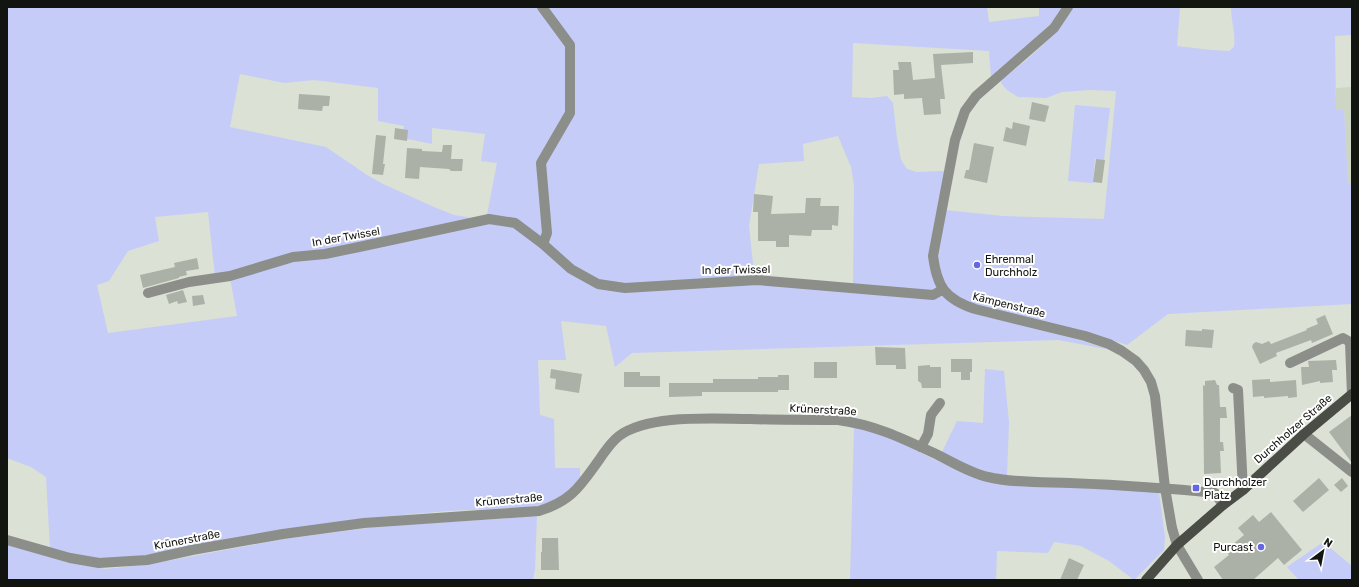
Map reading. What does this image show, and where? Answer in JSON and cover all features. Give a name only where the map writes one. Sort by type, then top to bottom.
[{"type":"main road","name":"Durchholzer Straße","points":[[1146,580],[1177,545],[1223,505],[1243,490],[1304,434],[1352,395]]},
{"type":"street","points":[[542,7],[570,45],[570,113],[541,163],[547,233],[544,244]]},
{"type":"street","points":[[942,290],[935,271],[933,256],[955,140],[965,111],[976,96],[1054,28],[1068,7]]},
{"type":"street","name":"In der Twissel","points":[[148,293],[189,282],[230,276],[294,257],[325,254],[489,219],[515,224],[544,244],[570,269],[598,284],[625,288],[757,280],[933,295],[942,290]]},
{"type":"street","name":"Kämpenstraße","points":[[942,290],[961,305],[975,310],[1085,336],[1116,348],[1136,361],[1144,370],[1151,382],[1155,396],[1165,488],[1172,528],[1177,545],[1198,580]]},
{"type":"street","points":[[1290,363],[1343,338],[1350,342],[1352,395]]},
{"type":"street","points":[[1233,388],[1238,390],[1243,490]]},
{"type":"street","points":[[921,447],[928,434],[931,415],[940,403]]},
{"type":"street","name":"Krünerstraße","points":[[7,540],[70,558],[99,563],[147,560],[192,550],[283,534],[364,523],[539,511],[558,504],[574,492],[581,485],[607,448],[618,437],[627,431],[646,424],[694,419],[838,420],[857,422],[876,428],[988,477],[1005,480],[1165,488],[1215,493],[1223,505]]},
{"type":"street","points":[[1304,434],[1352,472]]},
{"type":"shaded area","points":[[7,7],[987,7],[989,22],[1039,16],[1039,7],[1062,7],[1050,25],[991,76],[989,51],[853,43],[852,97],[871,98],[887,96],[893,103],[901,160],[907,169],[917,172],[945,171],[934,224],[932,245],[940,242],[945,210],[1003,216],[1104,219],[1116,91],[1090,90],[1062,92],[1046,98],[1018,97],[1007,90],[1001,83],[1002,79],[1032,55],[1059,28],[1073,7],[1180,7],[1177,46],[1229,51],[1234,47],[1231,7],[1352,7],[1352,35],[1335,36],[1336,109],[1344,110],[1348,184],[1352,184],[1352,304],[1168,314],[1127,345],[1093,334],[1065,328],[1063,335],[1111,350],[1059,340],[632,353],[615,367],[606,326],[561,321],[566,360],[538,360],[540,415],[554,419],[555,468],[580,468],[580,479],[570,489],[554,500],[535,507],[447,511],[358,519],[156,554],[130,557],[105,559],[72,555],[50,548],[46,477],[31,467],[7,458]],"holes":[[[240,74],[284,83],[314,80],[378,88],[378,121],[404,126],[403,138],[432,144],[432,128],[485,134],[481,161],[497,163],[487,215],[504,220],[503,223],[491,221],[442,233],[334,255],[295,259],[265,266],[230,278],[237,316],[108,333],[97,285],[109,281],[128,251],[159,241],[155,217],[208,212],[215,276],[235,272],[294,255],[323,252],[365,244],[479,219],[454,215],[383,184],[326,147],[230,127]],[[838,136],[851,167],[854,185],[853,291],[755,282],[749,226],[759,164],[804,161],[803,144]]]},
{"type":"shaded area","points":[[1352,87],[1352,184],[1348,184],[1344,111],[1336,109],[1336,88]]},
{"type":"shaded area","points":[[1075,105],[1110,108],[1104,160],[1095,159],[1093,183],[1068,181]]},
{"type":"shaded area","points":[[985,369],[1004,371],[1009,422],[1007,476],[974,469],[942,452],[957,421],[983,423]]},
{"type":"shaded area","points":[[854,426],[901,442],[927,456],[971,476],[1156,492],[1159,494],[1160,499],[1165,537],[1164,550],[1134,580],[1109,561],[1081,546],[1054,542],[1048,553],[997,551],[996,580],[850,580]]},
{"type":"shaded area","points":[[537,515],[535,569],[533,580],[7,580],[7,544],[71,563],[106,569],[151,564],[284,539],[382,526],[512,518]]},
{"type":"shaded area","points":[[1323,542],[1352,566],[1352,580],[1299,580],[1287,567]]},
{"type":"building","points":[[973,52],[973,63],[941,65],[945,99],[940,99],[941,114],[924,115],[922,98],[904,99],[904,94],[894,95],[893,70],[899,70],[898,62],[911,62],[913,80],[935,78],[933,54]]},
{"type":"building","points":[[299,94],[330,96],[329,106],[323,106],[322,111],[298,109]]},
{"type":"building","points":[[1032,102],[1049,106],[1045,122],[1029,119]]},
{"type":"building","points":[[1013,122],[1030,126],[1026,146],[1003,141],[1006,127],[1012,129]]},
{"type":"building","points":[[395,128],[408,130],[407,141],[394,139]]},
{"type":"building","points":[[376,135],[386,136],[383,175],[372,174]]},
{"type":"building","points":[[974,143],[994,147],[987,183],[964,178],[966,170],[969,170]]},
{"type":"building","points":[[443,145],[452,145],[451,159],[463,159],[462,171],[420,167],[419,179],[405,178],[407,148],[422,149],[422,151],[442,152]]},
{"type":"building","points":[[1096,159],[1105,160],[1102,183],[1093,182]]},
{"type":"building","points":[[754,194],[773,196],[771,214],[805,213],[806,198],[821,198],[820,206],[839,206],[838,226],[832,225],[832,230],[812,230],[811,236],[789,235],[789,247],[776,247],[776,241],[758,241],[758,212],[753,212]]},
{"type":"building","points":[[197,258],[199,269],[186,271],[187,275],[143,288],[140,275],[175,267],[174,263]]},
{"type":"building","points":[[183,290],[187,302],[178,304],[177,301],[169,304],[166,295]]},
{"type":"building","points":[[203,295],[205,304],[193,306],[192,296]]},
{"type":"building","points":[[1325,315],[1333,334],[1312,343],[1311,340],[1276,353],[1277,356],[1260,364],[1252,347],[1253,344],[1256,342],[1262,344],[1269,341],[1271,344],[1307,330],[1306,329],[1318,324],[1316,319]]},
{"type":"building","points":[[1202,329],[1214,330],[1212,348],[1185,346],[1186,330],[1202,331]]},
{"type":"building","points":[[875,347],[905,348],[906,369],[896,369],[896,365],[876,365]]},
{"type":"building","points":[[951,359],[972,359],[972,372],[970,372],[970,380],[961,380],[961,372],[951,372]]},
{"type":"building","points":[[1336,360],[1337,370],[1332,370],[1333,382],[1320,383],[1320,381],[1302,385],[1301,367],[1309,367],[1308,361]]},
{"type":"building","points":[[814,362],[837,362],[837,378],[814,378]]},
{"type":"building","points":[[930,365],[930,367],[941,367],[941,388],[922,388],[921,383],[918,381],[918,366]]},
{"type":"building","points":[[551,369],[582,374],[579,393],[555,389],[556,379],[550,378]]},
{"type":"building","points":[[624,372],[640,372],[640,376],[660,376],[660,387],[624,387]]},
{"type":"building","points":[[778,375],[789,375],[789,390],[778,390],[778,392],[702,392],[702,396],[669,397],[669,383],[713,383],[713,379],[758,379],[758,377],[778,377]]},
{"type":"building","points":[[1270,379],[1270,382],[1296,380],[1297,397],[1253,397],[1252,380]]},
{"type":"building","points":[[1215,380],[1217,385],[1219,385],[1220,407],[1226,407],[1227,418],[1220,418],[1220,442],[1223,442],[1224,451],[1220,451],[1221,473],[1204,474],[1203,385],[1205,386],[1205,381]]},
{"type":"building","points":[[1352,415],[1352,463],[1329,432]]},
{"type":"building","points":[[1319,478],[1329,490],[1303,512],[1293,501]]},
{"type":"building","points":[[1342,478],[1348,486],[1341,492],[1334,485]]},
{"type":"building","name":"Purcast","points":[[1271,512],[1302,550],[1284,565],[1278,558],[1253,580],[1223,580],[1214,567],[1229,555],[1226,550],[1244,535],[1238,528],[1253,515],[1259,522]]},
{"type":"building","points":[[542,538],[558,538],[559,570],[541,570]]},
{"type":"building","points":[[1069,558],[1084,565],[1077,580],[1060,580]]},
{"type":"place","name":"Ehrenmal Durchholz","points":[[977,265]]},
{"type":"place","name":"Durchholzer Platz","points":[[1196,488]]},
{"type":"place","name":"Purcast","points":[[1261,547]]}]
